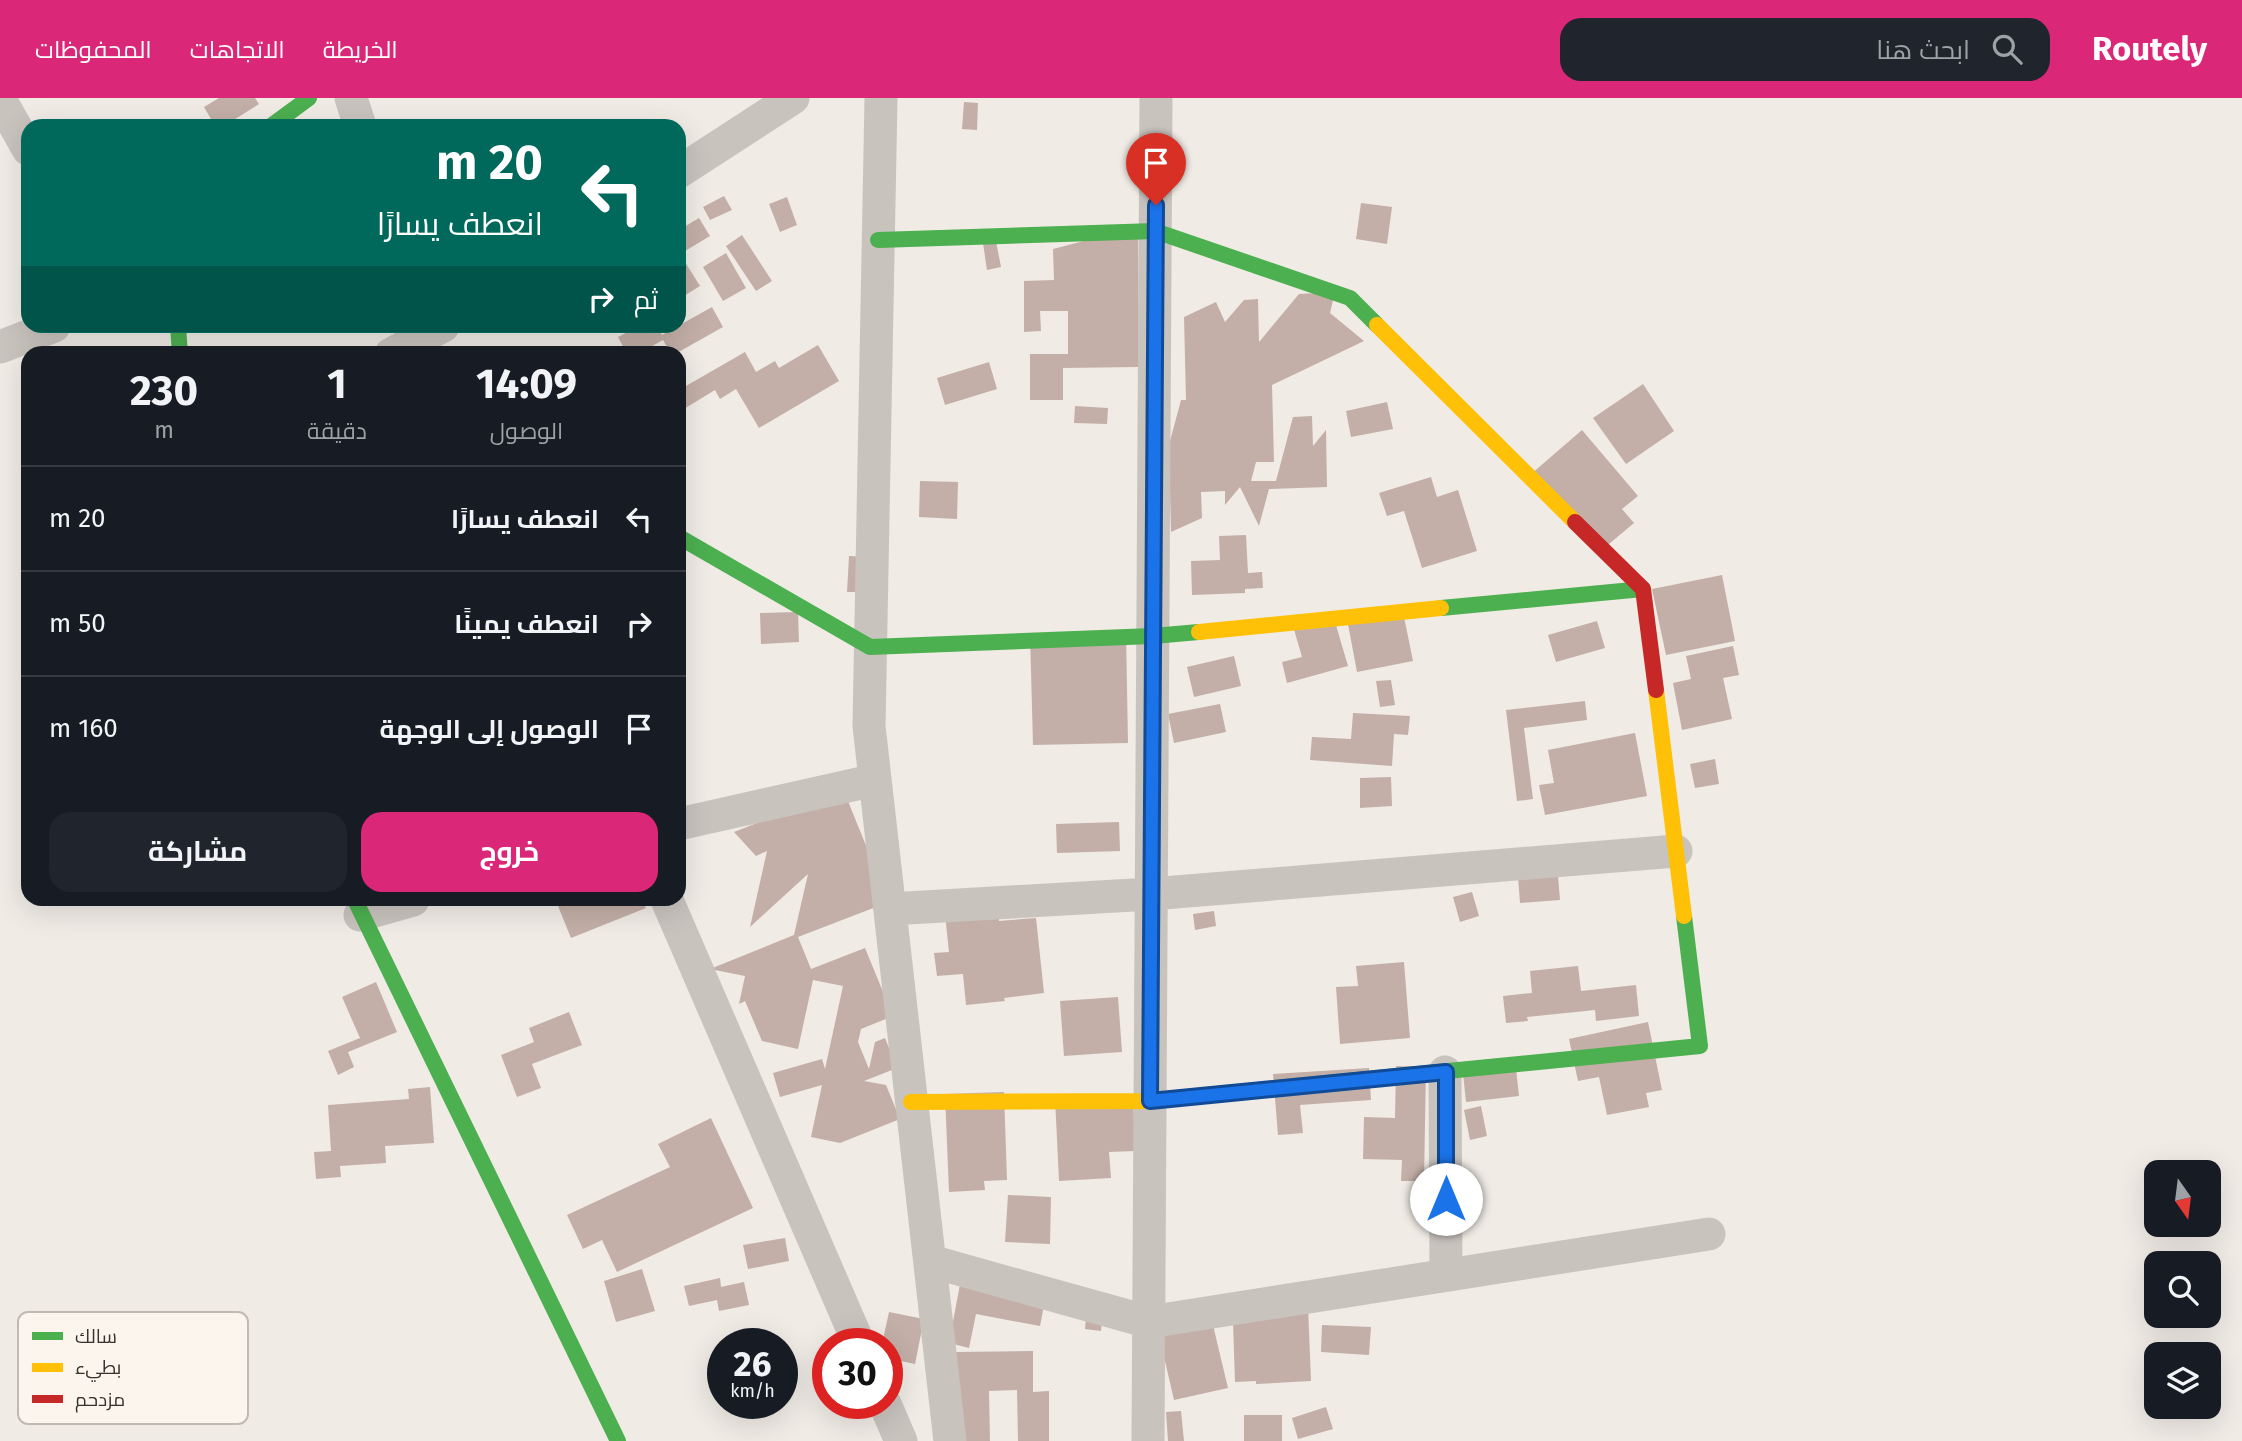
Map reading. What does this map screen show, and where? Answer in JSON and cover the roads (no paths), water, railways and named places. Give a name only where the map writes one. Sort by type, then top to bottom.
[{"type":"street","points":[[280,119],[309,98]]},
{"type":"street","points":[[351,98],[358,119]]},
{"type":"street","points":[[686,167],[793,98]]},
{"type":"street","points":[[881,98],[869,726],[950,1441]]},
{"type":"street","points":[[1148,1441],[1156,98]]},
{"type":"street","points":[[0,99],[21,136]]},
{"type":"street","points":[[878,240],[1156,232],[1350,298],[1643,589],[1700,1046],[1150,1101],[911,1102]]},
{"type":"street","points":[[0,346],[35,333]]},
{"type":"street","points":[[409,346],[437,334]]},
{"type":"street","points":[[686,541],[870,647],[1153,636],[1643,589]]},
{"type":"street","points":[[686,822],[875,780]]},
{"type":"street","points":[[890,909],[1151,894],[1676,851]]},
{"type":"street","points":[[670,906],[852,1328]]},
{"type":"street","points":[[358,907],[618,1441]]},
{"type":"street","points":[[1446,1072],[1446,1275]]},
{"type":"street","points":[[930,1261],[1149,1322],[1709,1234]]},
{"type":"street","points":[[891,1419],[901,1441]]}]
